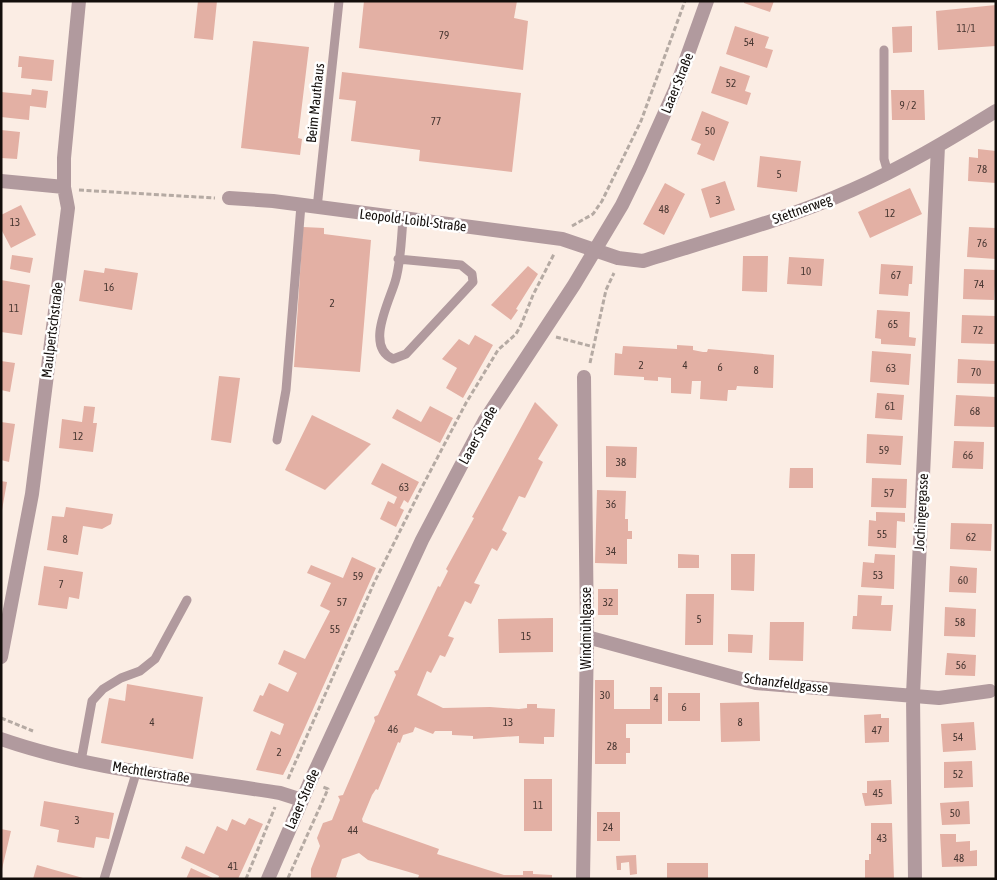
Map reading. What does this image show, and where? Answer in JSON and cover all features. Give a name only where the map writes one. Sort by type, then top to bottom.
[{"type":"street","name":"Maulpertschstraße","points":[[1,657],[32,494],[68,208],[64,187],[64,158],[79,1]]},
{"type":"street","name":"Laaer Straße","points":[[268,879],[302,800],[422,540],[485,420],[622,205],[675,90],[707,1]]},
{"type":"street","name":"Stettnerweg","points":[[594,251],[618,258],[643,260],[787,216],[888,173],[996,112]]},
{"type":"street","name":"Jochingergasse","points":[[915,879],[912,695],[938,146]]},
{"type":"street","points":[[1,181],[64,187]]},
{"type":"street","name":"Leopold-Loibl-Straße","points":[[229,198],[301,205],[403,220],[562,239],[594,251]]},
{"type":"street","name":"Windmühlgasse","points":[[583,879],[587,637],[584,378]]},
{"type":"street","name":"Schanzfeldgasse","points":[[587,637],[756,683],[939,698],[990,692]]},
{"type":"street","name":"Mechtlerstraße","points":[[1,739],[35,751],[81,761],[280,793],[302,800]]},
{"type":"lane","name":"Beim Mauthaus","points":[[317,208],[339,1]]},
{"type":"lane","points":[[884,50],[884,159],[888,173]]},
{"type":"lane","points":[[277,440],[286,390],[301,205]]},
{"type":"lane","points":[[398,259],[462,264],[472,274],[472,282],[406,354],[393,359],[386,356],[381,348],[381,323],[382,314],[395,281],[403,220]]},
{"type":"lane","points":[[81,761],[92,701],[103,689],[121,678],[140,671],[154,659],[187,600]]},
{"type":"lane","points":[[104,879],[137,770]]},
{"type":"path","points":[[246,879],[280,793],[374,583],[466,403],[498,350],[516,334],[532,295],[562,239],[570,228],[593,214],[602,200],[641,121],[684,1]]},
{"type":"path","points":[[64,187],[229,198]]},
{"type":"path","points":[[584,378],[594,347],[606,290],[618,258]]},
{"type":"path","points":[[543,331],[558,338],[594,347]]},
{"type":"path","points":[[1,718],[36,732]]},
{"type":"building","points":[[198,1],[217,1],[213,40],[194,38]]},
{"type":"building","points":[[364,1],[517,1],[514,18],[528,21],[523,70],[359,48]]},
{"type":"building","points":[[744,1],[774,1],[770,12],[744,3]]},
{"type":"building","points":[[996,5],[996,46],[938,50],[936,11]]},
{"type":"building","points":[[735,26],[769,37],[765,48],[773,50],[767,68],[726,54]]},
{"type":"building","points":[[912,26],[912,52],[893,53],[892,27]]},
{"type":"building","points":[[253,41],[309,47],[298,138],[302,139],[300,155],[241,148]]},
{"type":"building","points":[[19,56],[54,60],[52,81],[21,78],[22,67],[18,67]]},
{"type":"building","points":[[720,66],[750,76],[745,91],[751,93],[747,105],[711,93]]},
{"type":"building","points":[[342,72],[521,93],[512,172],[419,161],[420,150],[351,141],[356,101],[339,99]]},
{"type":"building","points":[[32,89],[48,91],[46,108],[30,106],[29,120],[1,117],[1,92],[31,95]]},
{"type":"building","points":[[891,90],[924,90],[925,120],[892,120]]},
{"type":"building","points":[[702,111],[729,122],[714,161],[697,154],[701,144],[691,140]]},
{"type":"building","points":[[1,130],[20,132],[17,159],[1,158]]},
{"type":"building","points":[[978,149],[996,151],[996,183],[968,181],[969,157],[978,158]]},
{"type":"building","points":[[760,156],[801,161],[797,192],[757,187]]},
{"type":"building","points":[[725,181],[735,210],[710,218],[701,189]]},
{"type":"building","points":[[665,183],[685,194],[664,235],[643,224]]},
{"type":"building","points":[[910,188],[922,214],[870,238],[858,212]]},
{"type":"building","points":[[21,205],[36,235],[11,248],[1,229],[1,215]]},
{"type":"building","points":[[303,227],[324,228],[324,234],[371,240],[360,372],[294,367]]},
{"type":"building","points":[[969,227],[996,228],[996,259],[967,257]]},
{"type":"building","points":[[12,255],[33,258],[30,273],[10,269]]},
{"type":"building","points":[[743,256],[768,256],[767,292],[742,291]]},
{"type":"building","points":[[789,257],[824,259],[822,286],[787,284]]},
{"type":"building","points":[[881,264],[913,266],[912,284],[909,284],[908,296],[879,294]]},
{"type":"building","points":[[528,266],[538,274],[511,320],[491,305]]},
{"type":"building","points":[[105,268],[138,273],[132,310],[79,301],[84,270],[104,273]]},
{"type":"building","points":[[964,269],[996,270],[994,300],[963,299]]},
{"type":"building","points":[[1,280],[30,285],[22,335],[1,332]]},
{"type":"building","points":[[877,310],[910,312],[909,337],[916,338],[915,346],[881,344],[881,339],[875,338]]},
{"type":"building","points":[[962,315],[996,316],[996,344],[961,343]]},
{"type":"building","points":[[475,335],[493,345],[463,398],[446,388],[457,368],[442,359],[459,339],[469,345]]},
{"type":"building","points":[[677,345],[693,346],[693,350],[703,352],[707,352],[708,349],[774,355],[773,388],[737,386],[736,390],[728,390],[727,401],[700,399],[701,381],[692,381],[691,394],[671,393],[671,378],[658,377],[658,381],[644,380],[644,377],[614,375],[615,353],[622,354],[623,346],[677,349]]},
{"type":"building","points":[[872,351],[911,354],[909,385],[870,382]]},
{"type":"building","points":[[958,359],[996,361],[996,384],[957,383]]},
{"type":"building","points":[[1,361],[15,363],[10,392],[1,390]]},
{"type":"building","points":[[219,376],[240,378],[231,443],[211,440]]},
{"type":"building","points":[[877,393],[904,395],[902,420],[875,418]]},
{"type":"building","points":[[956,395],[996,397],[996,427],[954,426]]},
{"type":"building","points":[[535,402],[558,425],[538,459],[543,462],[525,498],[519,496],[502,530],[507,533],[497,551],[492,548],[474,583],[480,585],[471,604],[465,601],[448,636],[454,638],[445,657],[440,655],[431,673],[427,671],[417,695],[443,708],[490,707],[519,709],[527,708],[527,704],[537,704],[537,708],[555,709],[554,737],[544,737],[544,744],[519,743],[519,736],[473,739],[473,736],[452,735],[452,731],[435,731],[433,734],[415,727],[413,732],[403,735],[400,743],[398,742],[378,790],[376,789],[372,795],[362,819],[363,822],[439,849],[437,854],[504,875],[523,875],[523,871],[533,871],[533,874],[552,875],[552,879],[421,879],[418,878],[419,875],[368,860],[359,853],[342,859],[336,877],[341,879],[311,879],[311,869],[320,846],[317,838],[323,823],[332,820],[340,800],[338,796],[343,795],[375,721],[374,717],[378,715],[396,675],[394,671],[398,670],[438,586],[440,587],[448,571],[446,569],[474,518],[472,517]]},
{"type":"building","points":[[84,406],[95,407],[93,423],[97,423],[93,452],[59,448],[62,419],[82,422]]},
{"type":"building","points":[[430,406],[453,418],[440,443],[392,418],[397,409],[421,422]]},
{"type":"building","points":[[312,415],[371,444],[325,490],[285,470]]},
{"type":"building","points":[[1,422],[15,424],[9,462],[1,460]]},
{"type":"building","points":[[867,434],[903,436],[901,465],[866,463]]},
{"type":"building","points":[[954,441],[984,442],[983,469],[952,468]]},
{"type":"building","points":[[606,446],[637,447],[636,478],[606,477]]},
{"type":"building","points":[[382,463],[419,482],[408,503],[404,500],[400,508],[404,510],[396,527],[380,519],[388,501],[394,504],[397,497],[371,484]]},
{"type":"building","points":[[790,468],[813,468],[813,488],[789,488]]},
{"type":"building","points":[[872,478],[907,479],[906,508],[871,507]]},
{"type":"building","points":[[1,481],[7,482],[2,510],[1,510]]},
{"type":"building","points":[[597,490],[626,491],[625,519],[628,519],[628,531],[632,531],[632,539],[627,539],[627,564],[595,563]]},
{"type":"building","points":[[66,507],[113,514],[111,524],[102,529],[83,526],[78,555],[47,550],[52,516],[64,517]]},
{"type":"building","points":[[876,512],[905,513],[905,522],[897,521],[896,548],[868,546],[869,520],[876,521]]},
{"type":"building","points":[[951,523],[992,524],[991,551],[950,549]]},
{"type":"building","points":[[678,554],[699,555],[699,568],[678,568]]},
{"type":"building","points":[[731,554],[755,554],[754,591],[731,590]]},
{"type":"building","points":[[875,554],[895,555],[894,589],[861,587],[863,562],[874,563]]},
{"type":"building","points":[[352,557],[376,568],[290,761],[283,775],[256,770],[271,731],[280,735],[284,724],[253,711],[260,695],[263,696],[269,683],[288,692],[297,673],[278,664],[284,650],[305,659],[330,611],[320,606],[331,583],[307,573],[311,565],[343,578]]},
{"type":"building","points":[[44,566],[83,572],[79,599],[69,597],[67,609],[38,605]]},
{"type":"building","points":[[950,566],[977,568],[976,593],[949,592]]},
{"type":"building","points":[[598,589],[618,589],[618,615],[598,615]]},
{"type":"building","points":[[686,594],[714,594],[713,645],[685,645]]},
{"type":"building","points":[[858,595],[882,596],[881,605],[893,605],[891,631],[852,629],[853,616],[857,616]]},
{"type":"building","points":[[945,607],[976,609],[975,637],[944,636]]},
{"type":"building","points":[[553,618],[553,652],[499,653],[498,619]]},
{"type":"building","points":[[770,622],[804,622],[803,661],[769,660]]},
{"type":"building","points":[[728,634],[753,635],[752,653],[728,652]]},
{"type":"building","points":[[947,653],[976,655],[975,676],[945,675]]},
{"type":"building","points":[[595,680],[614,680],[614,709],[650,709],[650,687],[662,687],[662,724],[626,724],[626,738],[630,738],[630,753],[626,753],[626,764],[595,764]]},
{"type":"building","points":[[127,684],[203,697],[193,759],[101,743],[109,698],[125,701]]},
{"type":"building","points":[[668,693],[700,693],[700,721],[668,721]]},
{"type":"building","points":[[759,702],[760,741],[721,742],[720,703]]},
{"type":"building","points":[[881,714],[881,718],[889,718],[889,742],[865,743],[864,715]]},
{"type":"building","points":[[974,722],[976,750],[943,752],[941,724]]},
{"type":"building","points":[[972,761],[973,787],[944,788],[944,762]]},
{"type":"building","points":[[524,779],[552,779],[552,831],[524,831]]},
{"type":"building","points":[[891,780],[892,804],[865,806],[862,793],[867,793],[867,781]]},
{"type":"building","points":[[44,801],[114,813],[109,839],[96,837],[94,848],[57,842],[59,830],[40,826]]},
{"type":"building","points":[[969,801],[970,824],[942,825],[940,803]]},
{"type":"building","points":[[597,812],[620,812],[620,841],[597,841]]},
{"type":"building","points":[[249,818],[263,824],[238,879],[218,879],[219,876],[181,858],[186,846],[204,854],[217,826],[227,831],[232,819],[245,825]]},
{"type":"building","points":[[871,823],[892,823],[894,879],[865,878],[865,860],[869,860],[869,854],[871,854]]},
{"type":"building","points":[[1,829],[11,831],[2,869],[1,868]]},
{"type":"building","points":[[940,834],[956,834],[956,842],[970,841],[970,851],[977,850],[977,866],[942,867]]},
{"type":"building","points":[[636,855],[637,874],[630,875],[629,862],[621,863],[621,870],[617,870],[616,856]]},
{"type":"building","points":[[667,863],[708,863],[708,879],[667,879]]},
{"type":"building","points":[[37,865],[83,878],[83,879],[33,879]]},
{"type":"building","points":[[191,868],[215,879],[186,879]]}]
